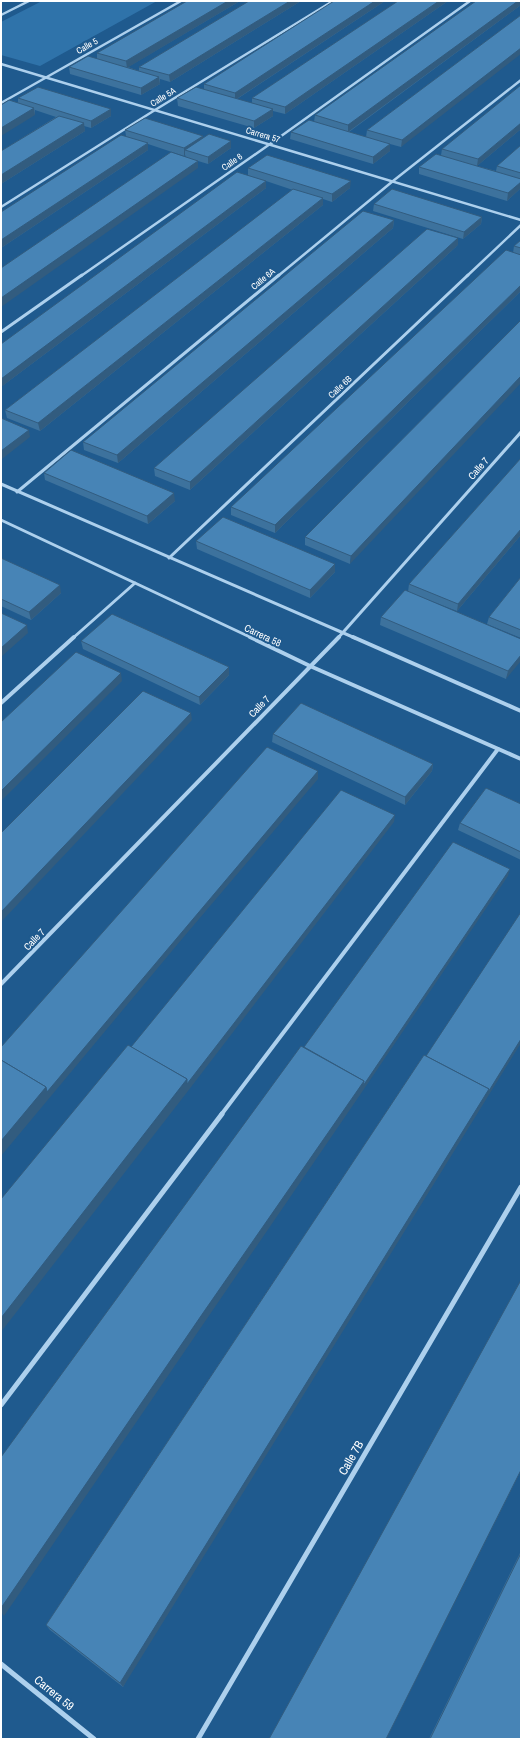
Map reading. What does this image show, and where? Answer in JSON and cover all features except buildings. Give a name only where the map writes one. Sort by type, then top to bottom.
[{"type":"street","points":[[1,15],[29,1]]},
{"type":"street","name":"Calle 5","points":[[1,103],[181,1]]},
{"type":"street","name":"Calle 5A","points":[[1,207],[155,110],[333,1]]},
{"type":"street","name":"Calle 6","points":[[1,332],[270,144],[470,1]]},
{"type":"street","name":"Carrera 57","points":[[1,64],[521,220]]},
{"type":"street","name":"Calle 6A","points":[[17,492],[393,181],[521,80]]},
{"type":"street","name":"Calle 6B","points":[[169,558],[521,225]]},
{"type":"street","name":"Calle 7","points":[[1,984],[310,666],[343,634],[521,432]]},
{"type":"street","points":[[1,484],[521,711]]},
{"type":"street","name":"Carrera 58","points":[[1,520],[310,666],[521,759]]},
{"type":"street","points":[[1,703],[135,582]]},
{"type":"street","points":[[1,1405],[498,749]]},
{"type":"street","name":"Calle 7B","points":[[198,1739],[521,1187]]},
{"type":"street","name":"Carrera 59","points":[[1,1664],[94,1739]]},
{"type":"shaded area","points":[[42,1],[157,1],[40,66],[1,55],[1,22]]}]
